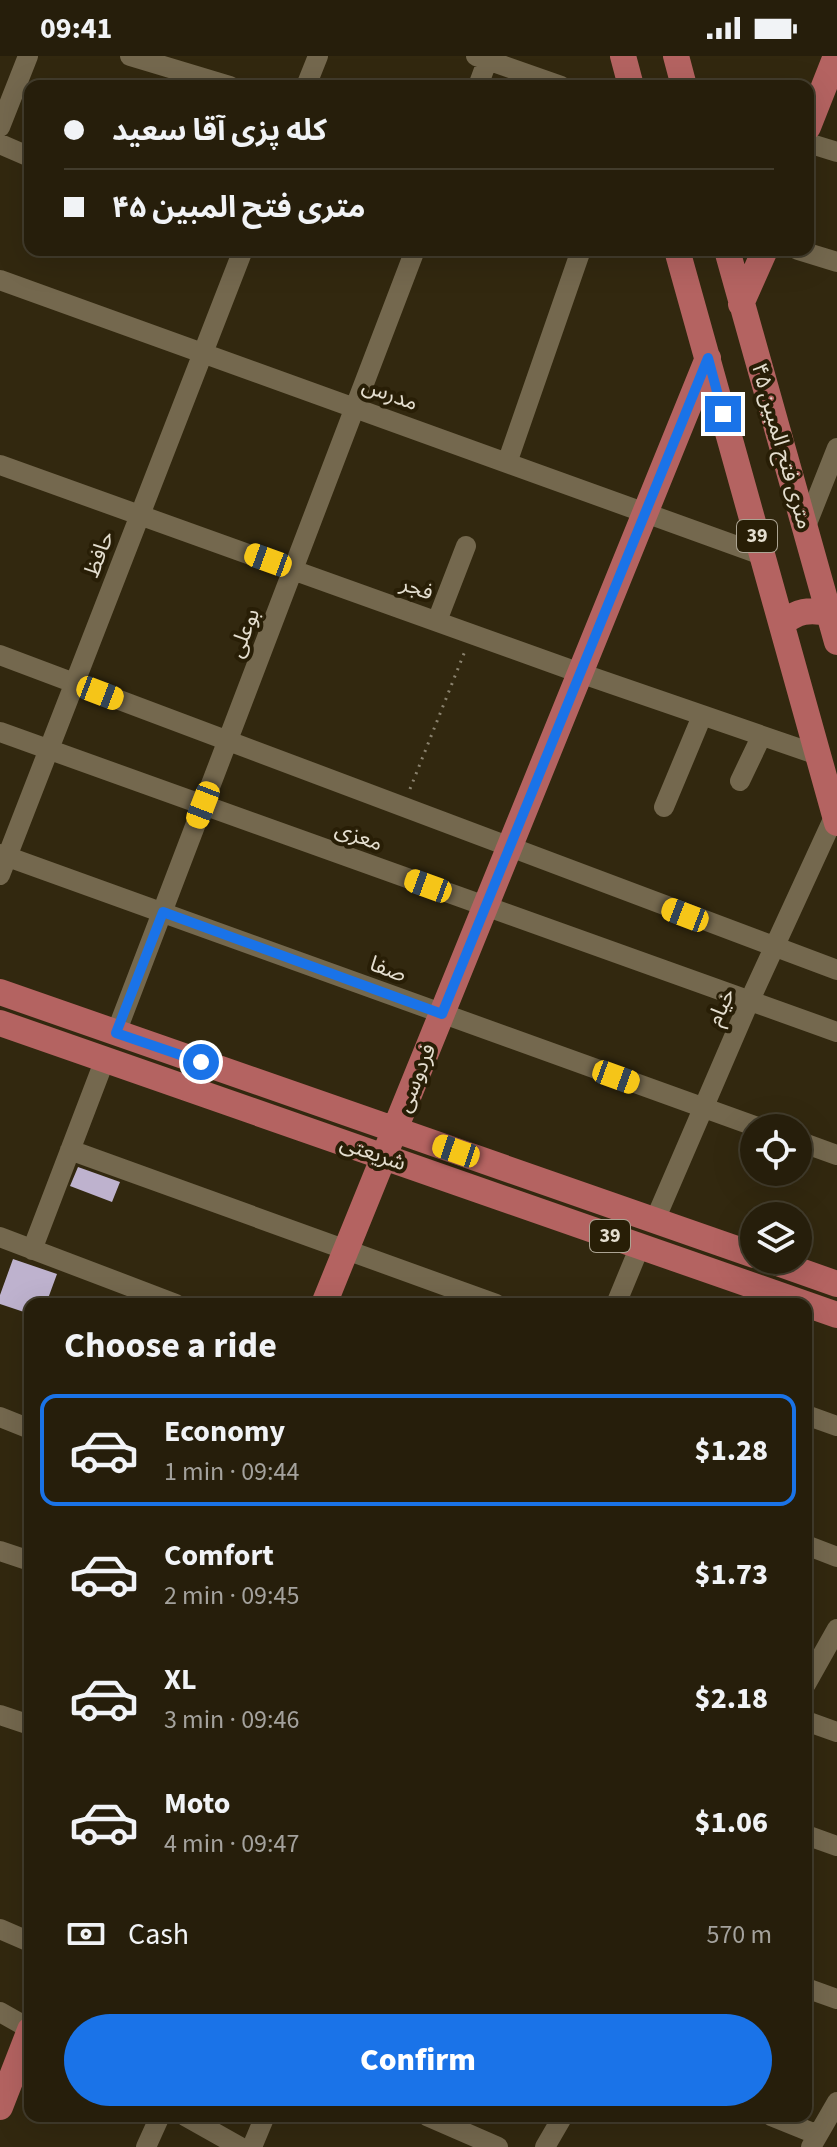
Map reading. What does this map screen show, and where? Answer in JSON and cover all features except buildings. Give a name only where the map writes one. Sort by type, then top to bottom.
[{"type":"main road","points":[[623,56],[629,80]]},
{"type":"main road","points":[[676,56],[682,80]]},
{"type":"main road","points":[[814,112],[836,56]]},
{"type":"main road","name":"39","points":[[679,256],[836,819]]},
{"type":"main road","name":"۴۵ متری فتح المبین","points":[[729,256],[806,526],[827,576],[829,613],[837,642]]},
{"type":"main road","points":[[741,304],[762,256]]},
{"type":"main road","name":"فردوسی","points":[[384,1157],[708,358]]},
{"type":"main road","points":[[782,623],[797,612],[810,609],[829,613]]},
{"type":"main road","name":"شریعتی","points":[[0,992],[740,1250]]},
{"type":"main road","name":"شریعتی","points":[[0,1023],[788,1298]]},
{"type":"main road","points":[[326,1298],[384,1157]]},
{"type":"main road","points":[[809,1274],[837,1284]]},
{"type":"main road","name":"شریعتی","points":[[812,1306],[837,1315]]},
{"type":"main road","points":[[0,2107],[24,2045]]},
{"type":"street","points":[[0,127],[28,56]]},
{"type":"street","points":[[130,56],[210,80]]},
{"type":"street","points":[[308,80],[318,56]]},
{"type":"street","points":[[479,80],[484,57],[545,80]]},
{"type":"street","points":[[0,144],[24,154]]},
{"type":"street","points":[[814,145],[837,152]]},
{"type":"street","points":[[814,255],[837,262]]},
{"type":"street","name":"حافظ","points":[[2,862],[49,750],[241,256]]},
{"type":"street","name":"بوعلی","points":[[116,1033],[413,256]]},
{"type":"street","points":[[507,463],[579,256]]},
{"type":"street","name":"مدرس","points":[[0,280],[762,555]]},
{"type":"street","points":[[806,526],[837,448]]},
{"type":"street","name":"فجر","points":[[0,465],[818,755]]},
{"type":"street","points":[[437,621],[466,546]]},
{"type":"street","points":[[0,655],[837,970]]},
{"type":"street","points":[[664,807],[702,716]]},
{"type":"street","name":"معزی","points":[[0,732],[837,1032]]},
{"type":"street","points":[[740,781],[761,737]]},
{"type":"street","name":"خیام","points":[[655,1220],[749,1002],[836,819]]},
{"type":"street","name":"صفا","points":[[2,862],[163,912],[740,1121]]},
{"type":"street","points":[[32,1250],[105,1059]]},
{"type":"street","points":[[812,1146],[837,1155]]},
{"type":"street","points":[[70,1150],[479,1298]]},
{"type":"street","points":[[0,1237],[160,1298]]},
{"type":"street","points":[[618,1298],[640,1246]]},
{"type":"street","points":[[0,1417],[24,1427]]},
{"type":"street","points":[[812,1417],[837,1426]]},
{"type":"street","points":[[812,1547],[837,1557]]},
{"type":"street","points":[[0,1551],[24,1559]]},
{"type":"street","points":[[812,1673],[837,1629]]},
{"type":"street","points":[[0,1715],[24,1723]]},
{"type":"street","points":[[812,1723],[837,1732]]},
{"type":"street","points":[[812,1837],[837,1846]]},
{"type":"street","points":[[0,1929],[24,1939]]},
{"type":"street","points":[[812,1990],[837,1999]]},
{"type":"street","points":[[0,2012],[24,2026]]},
{"type":"street","points":[[781,2122],[814,2141],[837,2102]]},
{"type":"street","points":[[146,2147],[157,2122]]},
{"type":"street","points":[[196,2122],[240,2147]]},
{"type":"street","points":[[252,2147],[262,2122]]},
{"type":"street","points":[[441,2122],[498,2147]]},
{"type":"street","points":[[545,2147],[560,2122]]},
{"type":"path","points":[[403,807],[472,634]]},
{"type":"route","points":[[201,1062],[116,1033],[163,912],[442,1014],[708,358],[723,414]]}]
